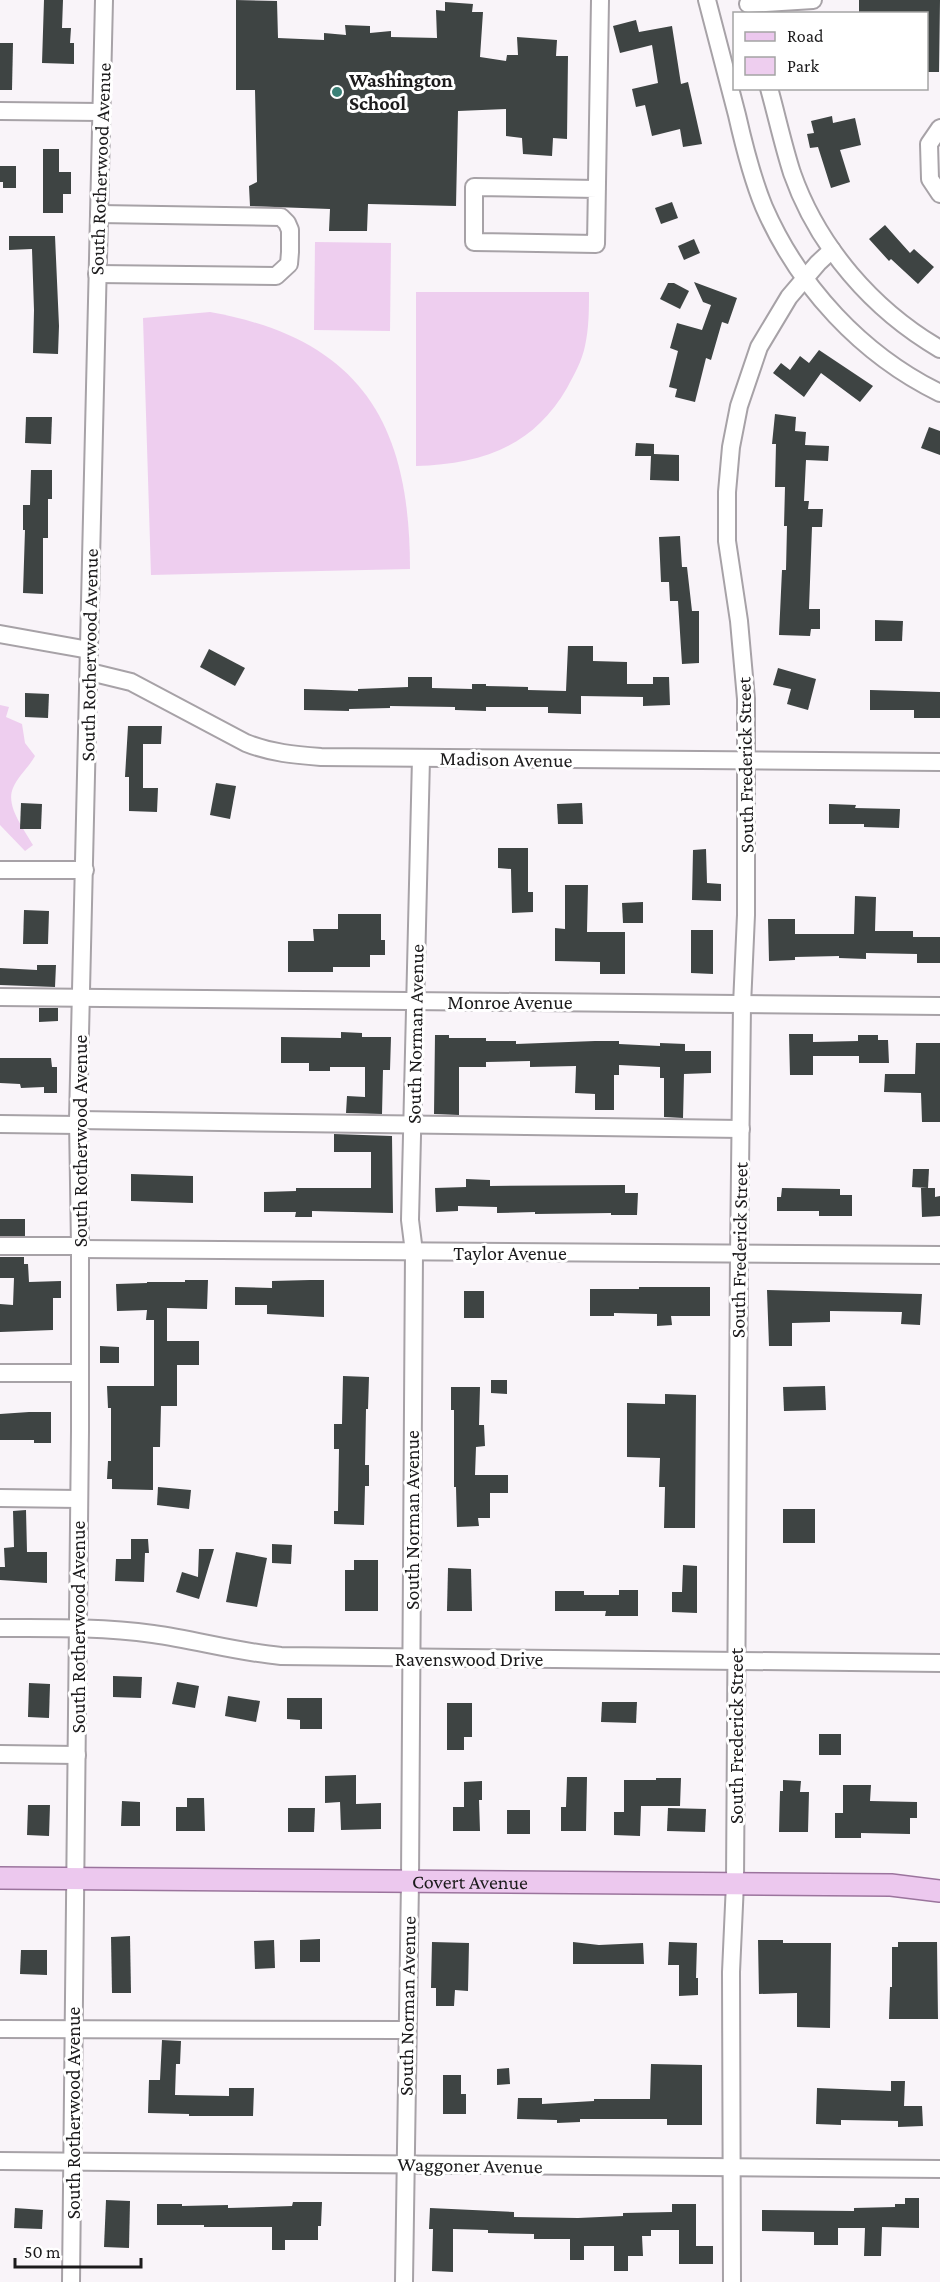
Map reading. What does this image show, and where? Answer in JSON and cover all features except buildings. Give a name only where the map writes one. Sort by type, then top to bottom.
[{"type":"main road","name":"Covert Avenue","points":[[0,1878],[891,1885],[940,1891]]},
{"type":"street","name":"South Rotherwood Avenue","points":[[71,2282],[81,1247],[78,1122],[104,0]]},
{"type":"street","points":[[597,189],[474,187],[474,242],[596,244],[597,189],[600,0]]},
{"type":"street","points":[[707,0],[756,186],[777,235],[805,278],[849,330],[883,358],[940,393]]},
{"type":"street","points":[[748,6],[813,0]]},
{"type":"street","points":[[770,90],[785,150],[800,192],[811,216],[832,250],[876,303],[906,327],[940,349]]},
{"type":"street","points":[[0,111],[101,112]]},
{"type":"street","points":[[940,128],[929,144],[930,179],[940,194]]},
{"type":"street","points":[[97,274],[276,276],[289,264],[290,252],[290,230],[281,217],[99,214]]},
{"type":"street","name":"South Frederick Street","points":[[732,2282],[731,1972],[735,1883],[739,1255],[742,1005],[746,915],[746,760],[745,675],[726,530],[727,492],[731,447],[739,406],[759,347],[789,297],[832,250]]},
{"type":"street","points":[[0,634],[89,650]]},
{"type":"street","name":"Madison Avenue","points":[[90,672],[130,682],[216,728],[265,750],[321,757],[940,762]]},
{"type":"street","name":"South Norman Avenue","points":[[404,2282],[410,1881],[414,1252],[410,1220],[421,758]]},
{"type":"street","points":[[0,870],[85,870]]},
{"type":"street","name":"Monroe Avenue","points":[[0,997],[940,1006]]},
{"type":"street","points":[[0,1124],[78,1122],[741,1129]]},
{"type":"street","name":"Taylor Avenue","points":[[0,1246],[414,1252],[940,1255]]},
{"type":"street","points":[[0,1373],[79,1374]]},
{"type":"street","points":[[0,1498],[79,1499]]},
{"type":"street","name":"Ravenswood Drive","points":[[0,1628],[106,1629],[155,1634],[255,1654],[319,1658],[940,1663]]},
{"type":"street","points":[[0,1754],[77,1755]]},
{"type":"street","points":[[0,2029],[406,2030]]},
{"type":"street","name":"Waggoner Avenue","points":[[0,2161],[940,2169]]},
{"type":"green space","points":[[315,242],[391,243],[390,331],[314,330]]},
{"type":"green space","points":[[416,292],[589,292],[585,346],[578,368],[553,408],[538,425],[521,438],[483,456],[462,461],[416,466]]},
{"type":"green space","points":[[210,312],[262,325],[305,343],[339,366],[366,396],[386,430],[400,471],[408,517],[410,569],[151,575],[143,318]]},
{"type":"green space","points":[[0,705],[9,707],[6,717],[22,724],[25,743],[35,756],[15,784],[11,795],[17,818],[33,845],[25,851],[0,825]]},
{"type":"place","name":"Washington School","points":[[337,92]]}]
